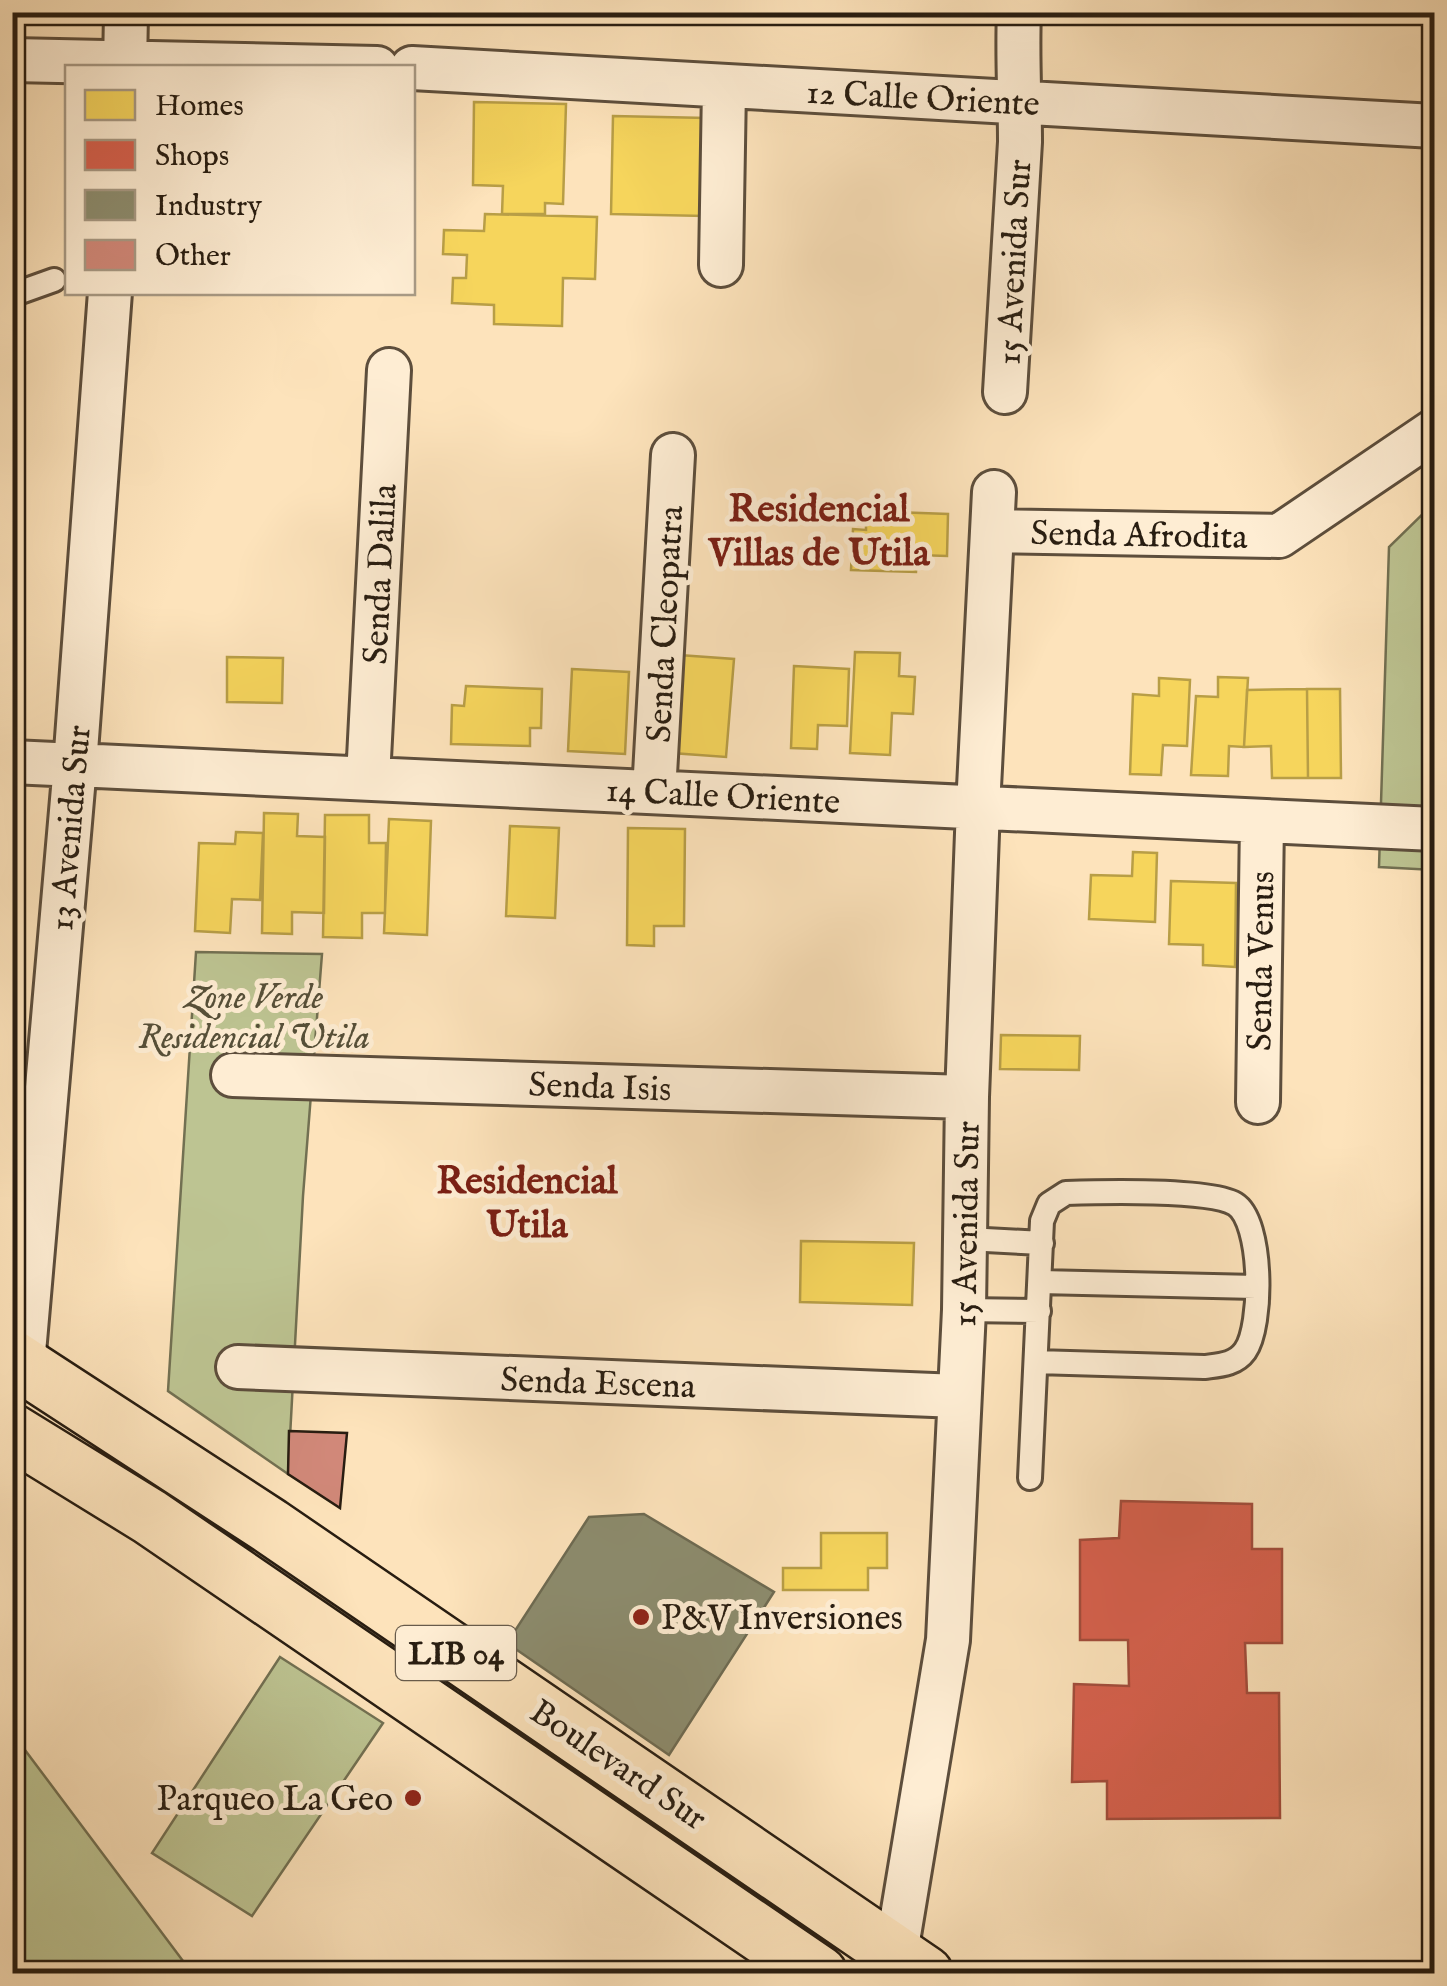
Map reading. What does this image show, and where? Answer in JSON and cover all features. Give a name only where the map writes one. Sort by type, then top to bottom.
[{"type":"highway","name":"Boulevard Sur","points":[[18,1361],[270,1526],[910,1963]]},
{"type":"highway","name":"Boulevard Sur","points":[[12,1432],[166,1528],[819,1974]]},
{"type":"street","points":[[12,60],[125,65],[126,12]]},
{"type":"street","name":"15 Avenida Sur","points":[[1006,392],[1022,101],[1017,74],[1020,12]]},
{"type":"street","name":"12 Calle Oriente","points":[[415,68],[1434,126]]},
{"type":"street","points":[[720,265],[724,88]]},
{"type":"street","name":"13 Avenida Sur","points":[[18,1361],[75,765],[110,295]]},
{"type":"street","name":"Senda Dalila","points":[[368,778],[389,370]]},
{"type":"street","name":"Senda Afrodita","points":[[993,511],[1279,536],[1434,432]]},
{"type":"street","name":"Senda Cleopatra","points":[[654,792],[673,455]]},
{"type":"street","name":"15 Avenida Sur","points":[[910,1963],[948,1640],[964,1310],[978,807],[993,511]]},
{"type":"street","name":"14 Calle Oriente","points":[[12,762],[1434,829]]},
{"type":"street","name":"Senda Venus","points":[[1258,1102],[1262,820]]},
{"type":"street","name":"Senda Isis","points":[[233,1075],[967,1097]]},
{"type":"street","name":"Senda Escena","points":[[238,1368],[958,1396]]},
{"type":"lane","points":[[12,294],[54,280]]},
{"type":"lane","points":[[1030,1478],[1042,1221],[1049,1204],[1066,1193],[1212,1197],[1236,1205],[1249,1221],[1256,1242],[1254,1330],[1245,1351],[1228,1364],[1204,1367],[1036,1362]]},
{"type":"lane","points":[[966,1239],[1042,1243]]},
{"type":"lane","points":[[1040,1282],[1256,1288]]},
{"type":"lane","points":[[964,1310],[1039,1311]]},
{"type":"green space","points":[[1434,503],[1434,870],[1379,867],[1389,547]]},
{"type":"green space","name":"Zone Verde Residencial Utila","points":[[196,952],[322,954],[303,1196],[288,1474],[168,1391]]},
{"type":"green space","points":[[280,1657],[383,1723],[252,1916],[152,1853]]},
{"type":"green space","points":[[13,1734],[192,1973],[13,1973]]},
{"type":"building: Homes","points":[[515,12],[593,12],[593,21],[515,16]]},
{"type":"building: Homes","points":[[474,102],[566,104],[563,204],[545,203],[545,214],[502,214],[503,186],[473,185]]},
{"type":"building: Homes","points":[[613,116],[707,118],[705,216],[611,214]]},
{"type":"building: Homes","points":[[485,214],[597,217],[595,279],[563,278],[562,326],[494,324],[494,305],[452,303],[453,278],[466,278],[467,255],[443,254],[444,230],[484,231]]},
{"type":"building: Homes","points":[[866,511],[948,514],[947,556],[917,555],[916,572],[851,570],[853,529],[866,530]]},
{"type":"building: Homes","points":[[855,652],[900,653],[899,676],[915,677],[913,714],[892,713],[890,755],[850,753]]},
{"type":"building: Homes","points":[[679,655],[734,659],[726,757],[672,753]]},
{"type":"building: Homes","points":[[227,657],[283,658],[282,703],[227,702]]},
{"type":"building: Homes","points":[[794,666],[849,669],[847,726],[818,725],[817,749],[791,748]]},
{"type":"building: Homes","points":[[572,669],[629,672],[625,754],[568,751]]},
{"type":"building: Homes","points":[[1218,677],[1248,678],[1244,747],[1229,746],[1228,776],[1191,775],[1196,696],[1218,697]]},
{"type":"building: Homes","points":[[1159,678],[1190,680],[1187,746],[1163,745],[1161,775],[1130,774],[1133,694],[1159,696]]},
{"type":"building: Homes","points":[[466,686],[542,689],[541,728],[530,728],[530,746],[451,744],[452,705],[464,706]]},
{"type":"building: Homes","points":[[1307,689],[1340,689],[1341,778],[1308,778]]},
{"type":"building: Homes","points":[[1307,689],[1308,778],[1272,778],[1271,746],[1244,747],[1247,690]]},
{"type":"building: Homes","points":[[264,813],[298,814],[297,836],[325,837],[324,913],[292,912],[292,934],[262,933]]},
{"type":"building: Homes","points":[[325,815],[369,815],[369,843],[386,843],[385,913],[362,913],[362,938],[323,937]]},
{"type":"building: Homes","points":[[389,819],[431,821],[427,935],[384,933]]},
{"type":"building: Homes","points":[[510,826],[559,828],[555,918],[506,916]]},
{"type":"building: Homes","points":[[628,828],[685,829],[684,926],[654,926],[654,946],[627,945]]},
{"type":"building: Homes","points":[[236,832],[263,833],[260,900],[232,899],[230,933],[195,931],[199,843],[235,844]]},
{"type":"building: Homes","points":[[1133,852],[1157,853],[1155,922],[1089,919],[1091,875],[1132,876]]},
{"type":"building: Homes","points":[[1171,881],[1236,883],[1235,967],[1203,965],[1203,945],[1169,944]]},
{"type":"building: Homes","points":[[1001,1035],[1080,1036],[1079,1070],[1000,1069]]},
{"type":"building: Homes","points":[[801,1241],[914,1243],[912,1305],[800,1302]]},
{"type":"building: Homes","points":[[821,1533],[887,1533],[887,1568],[868,1568],[868,1590],[783,1590],[783,1568],[821,1568]]},
{"type":"building: Shops","points":[[1121,1501],[1252,1504],[1252,1549],[1282,1549],[1282,1643],[1245,1643],[1247,1693],[1279,1693],[1280,1818],[1107,1819],[1107,1781],[1072,1782],[1074,1684],[1129,1686],[1128,1640],[1080,1640],[1080,1540],[1119,1538]]},
{"type":"building: Industry","name":"P&V Inversiones","points":[[644,1514],[774,1592],[669,1755],[507,1643],[589,1517]]},
{"type":"building: Other","points":[[289,1431],[347,1433],[340,1508],[288,1474]]},
{"type":"place","name":"P&V Inversiones","points":[[641,1617]]},
{"type":"place","name":"Parqueo La Geo","points":[[413,1798]]},
{"type":"district","name":"Residencial Villas de Utila","points":[[819,530]]},
{"type":"district","name":"Residencial Utila","points":[[527,1202]]}]
